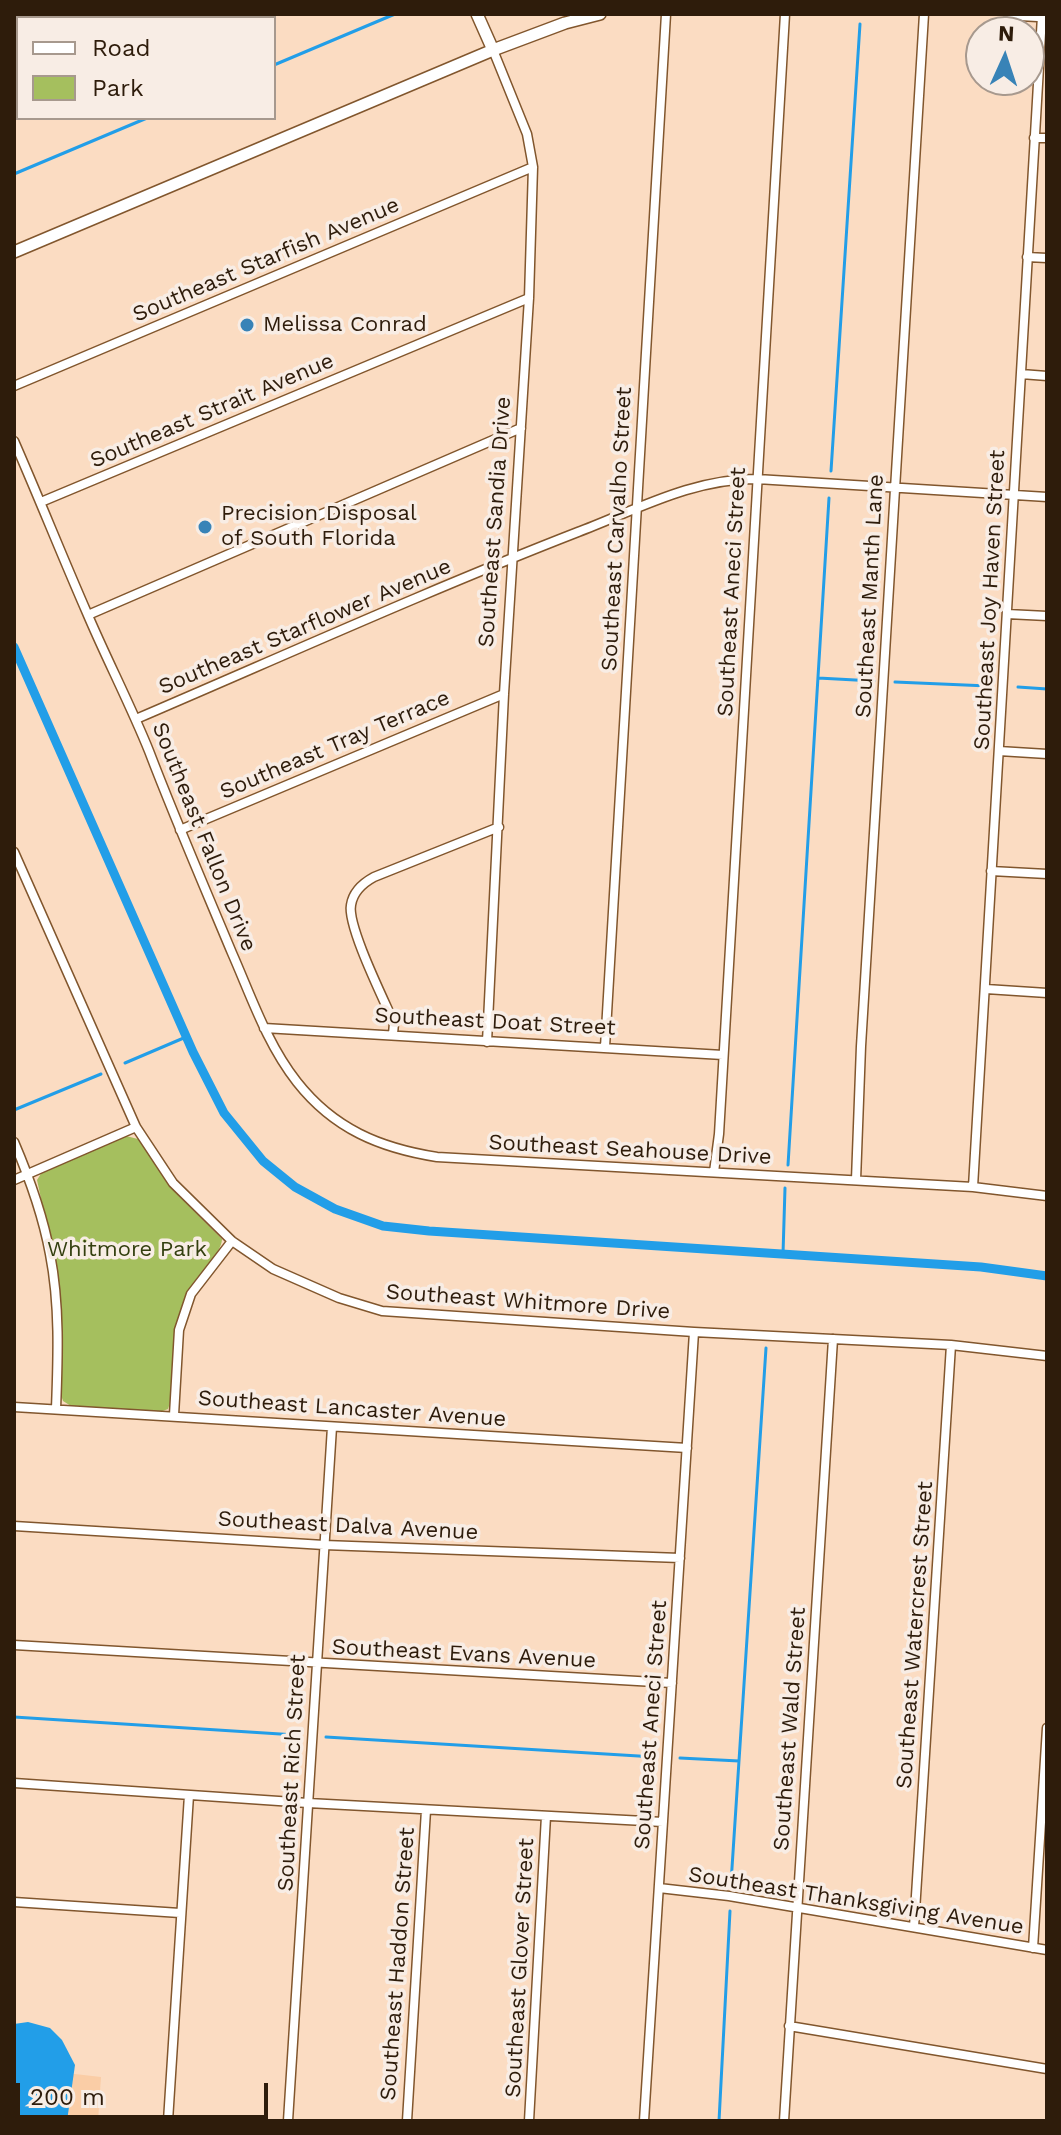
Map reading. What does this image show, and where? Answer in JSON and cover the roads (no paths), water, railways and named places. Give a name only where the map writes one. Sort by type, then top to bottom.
[{"type":"street","name":"Southeast Sandia Drive","points":[[477,14],[527,134],[533,167],[529,298],[504,694],[487,1042]]},
{"type":"street","points":[[14,252],[493,50],[565,23],[600,14]]},
{"type":"street","name":"Southeast Carvalho Street","points":[[605,1047],[666,14]]},
{"type":"street","name":"Southeast Aneci Street","points":[[714,1172],[719,1134],[785,14]]},
{"type":"street","name":"Southeast Manth Lane","points":[[856,1180],[861,1046],[924,14]]},
{"type":"street","points":[[1010,14],[1045,16]]},
{"type":"street","name":"Southeast Joy Haven Street","points":[[973,1187],[1038,96]]},
{"type":"street","points":[[1034,138],[1047,138]]},
{"type":"street","name":"Southeast Starfish Avenue","points":[[14,386],[533,167]]},
{"type":"street","points":[[1027,257],[1047,258]]},
{"type":"street","name":"Southeast Strait Avenue","points":[[41,502],[529,298]]},
{"type":"street","points":[[1021,374],[1047,376]]},
{"type":"street","points":[[88,615],[521,428]]},
{"type":"street","name":"Southeast Fallon Drive","points":[[14,441],[136,719],[264,1028]]},
{"type":"street","name":"Southeast Starflower Avenue","points":[[136,719],[512,557],[693,487],[733,479],[757,479],[1047,497]]},
{"type":"street","points":[[1007,614],[1047,616]]},
{"type":"street","name":"Southeast Tray Terrace","points":[[180,830],[504,694]]},
{"type":"street","points":[[999,751],[1047,754]]},
{"type":"street","points":[[393,1034],[394,1023],[352,924],[351,906],[357,891],[368,881],[499,827]]},
{"type":"street","name":"Southeast Whitmore Drive","points":[[14,852],[136,1127],[173,1183],[232,1241],[273,1269],[339,1298],[382,1311],[951,1345],[1047,1356]]},
{"type":"street","points":[[991,871],[1047,874]]},
{"type":"street","points":[[986,989],[1047,993]]},
{"type":"street","name":"Southeast Doat Street","points":[[264,1028],[723,1055]]},
{"type":"street","name":"Southeast Seahouse Drive","points":[[264,1028],[299,1084],[333,1117],[379,1144],[407,1152],[437,1157],[973,1187],[1047,1196]]},
{"type":"street","points":[[14,1180],[136,1127]]},
{"type":"street","points":[[14,1142],[28,1174],[50,1254],[58,1345],[56,1409]]},
{"type":"street","points":[[174,1415],[179,1330],[191,1294],[232,1241]]},
{"type":"street","name":"Southeast Aneci Street","points":[[644,2121],[694,1332]]},
{"type":"street","name":"Southeast Wald Street","points":[[784,2121],[833,1339]]},
{"type":"street","name":"Southeast Watercrest Street","points":[[914,1927],[951,1345]]},
{"type":"street","name":"Southeast Lancaster Avenue","points":[[14,1407],[687,1448]]},
{"type":"street","name":"Southeast Rich Street","points":[[288,2121],[332,1427]]},
{"type":"street","name":"Southeast Dalva Avenue","points":[[14,1526],[324,1545],[680,1558]]},
{"type":"street","name":"Southeast Evans Avenue","points":[[14,1645],[672,1683]]},
{"type":"street","points":[[1033,1948],[1047,1728]]},
{"type":"street","points":[[14,1783],[663,1822]]},
{"type":"street","points":[[168,2121],[189,1795]]},
{"type":"street","name":"Southeast Haddon Street","points":[[407,2121],[426,1810]]},
{"type":"street","name":"Southeast Glover Street","points":[[529,2121],[546,1816]]},
{"type":"street","name":"Southeast Thanksgiving Avenue","points":[[659,1888],[729,1896],[1047,1950]]},
{"type":"street","points":[[14,1902],[180,1913]]},
{"type":"street","points":[[789,2026],[1047,2069]]},
{"type":"water","points":[[28,2022],[50,2028],[62,2040],[75,2065],[67,2121],[14,2121],[14,2024]]},
{"type":"waterway","points":[[276,64],[395,14]]},
{"type":"waterway","points":[[831,471],[860,24]]},
{"type":"waterway","points":[[14,174],[142,120]]},
{"type":"waterway","points":[[788,1165],[829,498]]},
{"type":"waterway","points":[[14,647],[193,1052],[224,1113],[263,1161],[295,1187],[335,1209],[383,1226],[981,1267],[1047,1276]]},
{"type":"waterway","points":[[818,678],[874,681]]},
{"type":"waterway","points":[[895,682],[988,686]]},
{"type":"waterway","points":[[1018,687],[1047,689]]},
{"type":"waterway","points":[[125,1063],[186,1037]]},
{"type":"waterway","points":[[14,1110],[101,1074]]},
{"type":"waterway","points":[[783,1254],[785,1188]]},
{"type":"waterway","points":[[731,1883],[766,1348]]},
{"type":"waterway","points":[[14,1717],[296,1735]]},
{"type":"waterway","points":[[326,1737],[655,1757]]},
{"type":"waterway","points":[[680,1758],[739,1761]]},
{"type":"waterway","points":[[719,2121],[730,1911]]},
{"type":"place","name":"Melissa Conrad","points":[[247,325]]},
{"type":"place","name":"Precision Disposal of South Florida","points":[[205,527]]},
{"type":"park label","name":"Whitmore Park","points":[[127,1250]]}]
